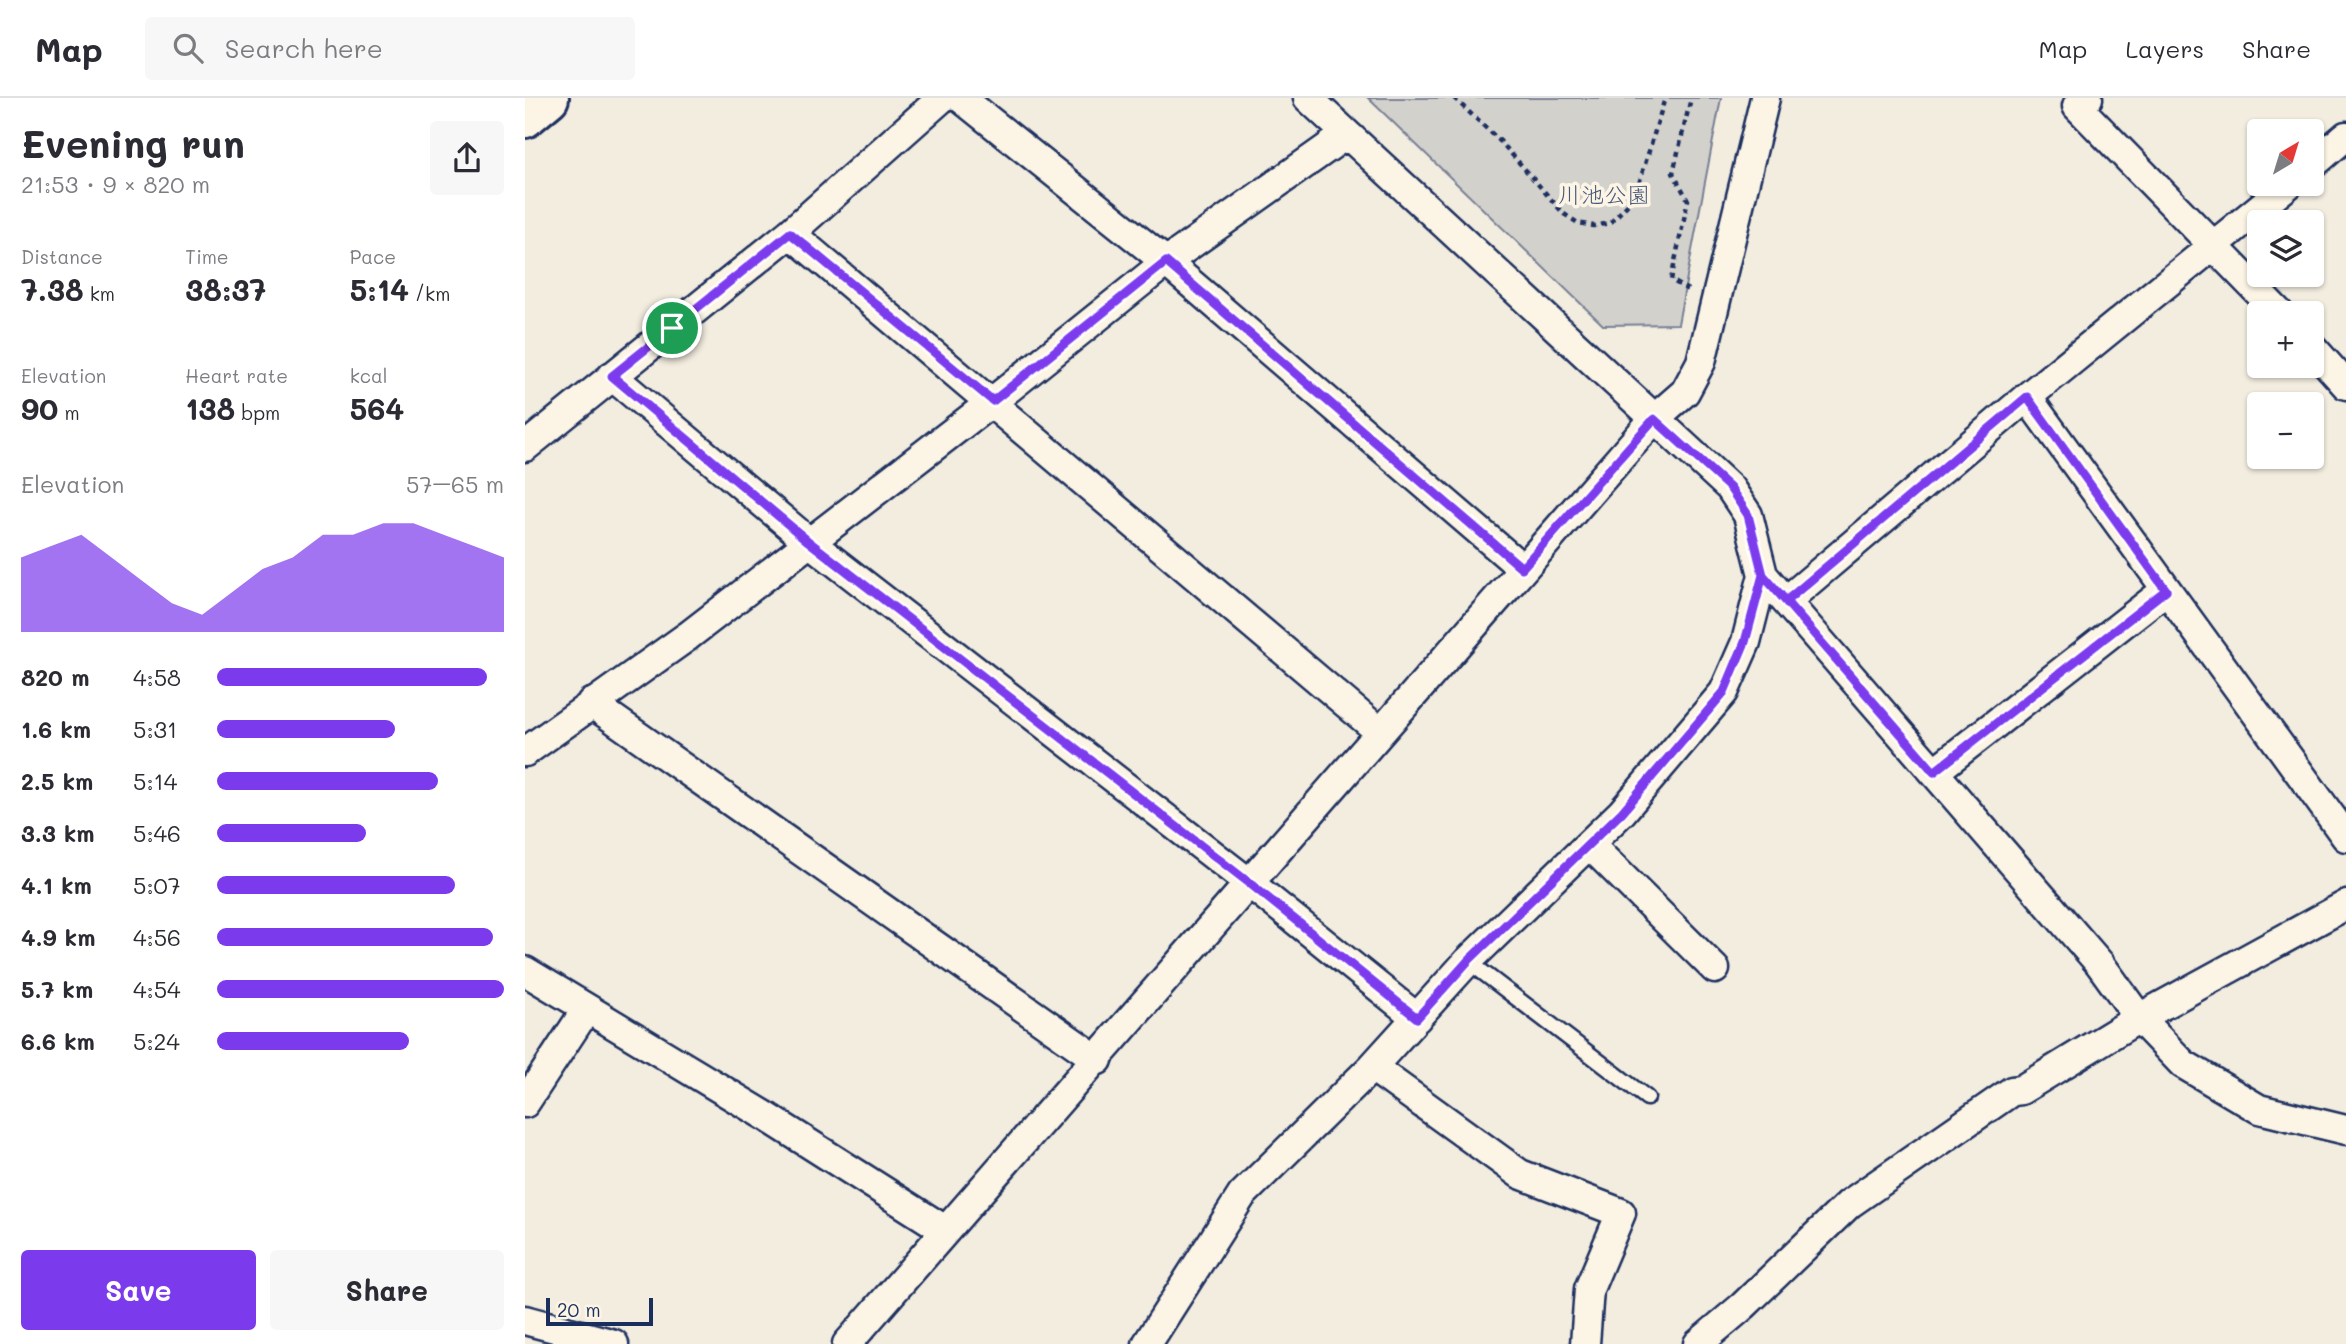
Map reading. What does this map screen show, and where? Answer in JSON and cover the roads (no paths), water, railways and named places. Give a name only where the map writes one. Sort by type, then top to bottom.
[{"type":"main road","points":[[525,118],[549,98]]},
{"type":"street","points":[[525,447],[790,233],[942,98]]},
{"type":"street","points":[[961,98],[1166,262],[1522,568]]},
{"type":"street","points":[[1308,98],[1730,488],[1748,515],[1763,575],[2100,964],[2139,1018],[2183,1064],[2259,1109],[2346,1130]]},
{"type":"street","points":[[847,1344],[1098,1060],[1248,882],[1522,568],[1654,419],[1685,392],[1701,362],[1765,98]]},
{"type":"street","points":[[2078,101],[2267,301]]},
{"type":"street","points":[[525,752],[688,636],[993,401],[1166,262],[1347,134]]},
{"type":"street","points":[[2324,155],[2346,136]]},
{"type":"street","points":[[1786,601],[2027,397],[2274,196]]},
{"type":"street","points":[[790,233],[993,401],[1380,732]]},
{"type":"street","points":[[2324,360],[2346,385]]},
{"type":"street","points":[[612,376],[808,541],[1248,882],[1417,1018]]},
{"type":"street","points":[[2027,397],[2346,837]]},
{"type":"street","points":[[1147,1344],[1242,1195],[1372,1067],[1468,961],[1622,812],[1724,692],[1745,642],[1763,575]]},
{"type":"street","points":[[1934,772],[2166,590]]},
{"type":"street","points":[[591,703],[1098,1060]]},
{"type":"street","points":[[1589,844],[1715,969]]},
{"type":"street","points":[[1698,1344],[1743,1306],[1849,1204],[2012,1091],[2021,1090],[2139,1018],[2346,905]]},
{"type":"street","points":[[525,971],[764,1115],[945,1230]]},
{"type":"street","points":[[525,1103],[586,1010]]},
{"type":"street","points":[[1372,1067],[1520,1174],[1621,1213],[1589,1289],[1585,1344]]},
{"type":"street","points":[[525,1320],[614,1344]]},
{"type":"lane","points":[[1468,961],[1647,1098]]},
{"type":"park label","name":"川池公園","points":[[1604,194]]}]
